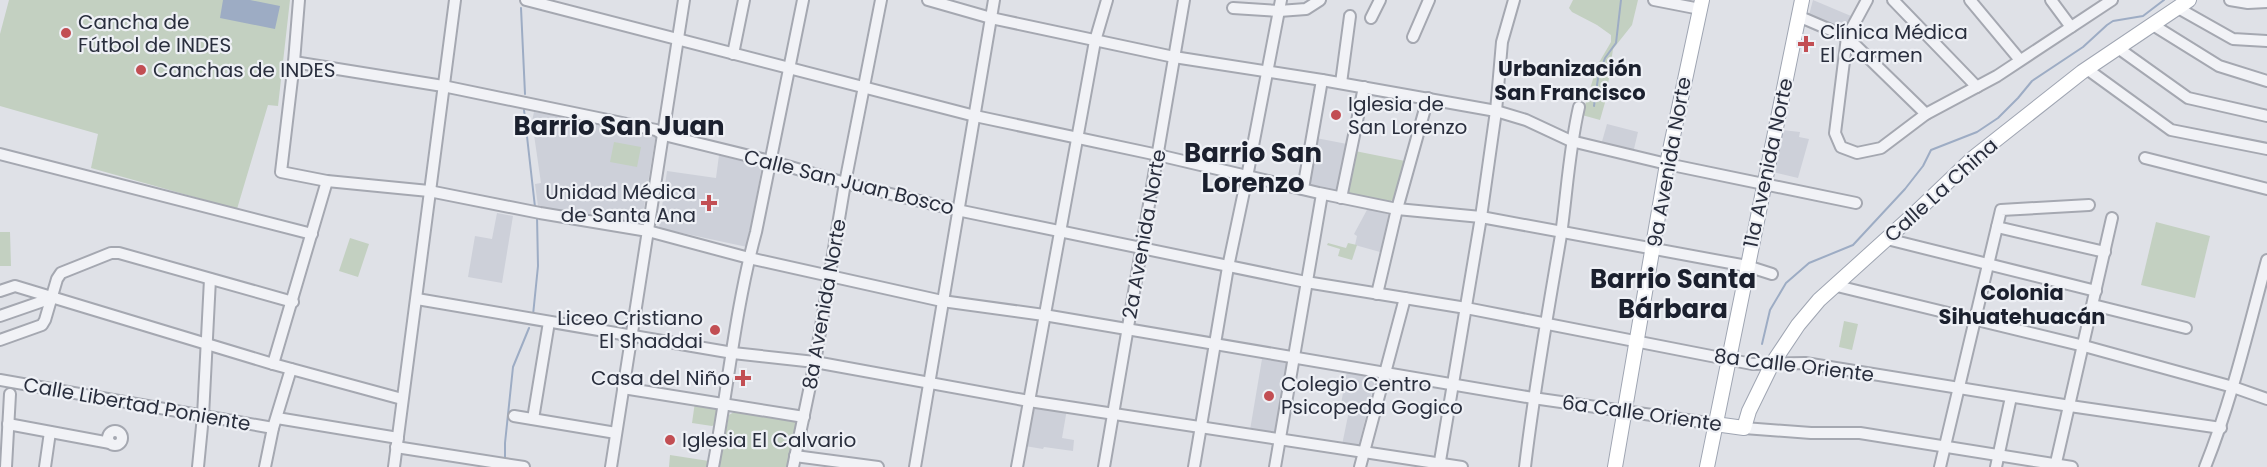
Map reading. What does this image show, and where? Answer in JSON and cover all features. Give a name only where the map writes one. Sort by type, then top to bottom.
[{"type":"main road","name":"11a Avenida Norte","points":[[1707,467],[1802,0]]},
{"type":"main road","name":"9a Avenida Norte","points":[[1616,467],[1667,164],[1701,4]]},
{"type":"main road","name":"Calle La China","points":[[1744,428],[1749,411],[1772,363],[1812,308],[1973,158],[2087,69],[2183,4]]},
{"type":"main road","name":"6a Calle Oriente","points":[[1715,424],[1744,428]]},
{"type":"street","points":[[294,62],[299,0]]},
{"type":"street","points":[[394,467],[454,0]]},
{"type":"street","points":[[526,0],[975,116],[1158,155],[1322,194],[1396,209],[1481,217],[1747,266],[1772,274]]},
{"type":"street","points":[[611,467],[684,0]]},
{"type":"street","points":[[733,54],[744,0]]},
{"type":"street","points":[[713,467],[749,258],[803,0]]},
{"type":"street","name":"8a Avenida Norte","points":[[794,461],[815,362],[845,183],[881,0]]},
{"type":"street","points":[[928,0],[991,18],[1174,57],[1341,83],[1496,111],[1526,120],[1571,141],[1667,164],[1856,203]]},
{"type":"street","points":[[915,467],[994,0]]},
{"type":"street","points":[[1017,467],[1095,41],[1107,0]]},
{"type":"street","name":"2a Avenida Norte","points":[[1104,467],[1184,0]]},
{"type":"street","points":[[1233,8],[1280,6],[1306,9],[1320,0]]},
{"type":"street","points":[[1371,18],[1380,0]]},
{"type":"street","points":[[1413,38],[1429,0]]},
{"type":"street","points":[[1439,465],[1481,217],[1496,111],[1502,42],[1514,0]]},
{"type":"street","points":[[1654,0],[1701,4]]},
{"type":"street","points":[[1867,0],[1847,37],[1835,133],[1841,147],[1857,153],[1874,151],[1926,114],[1997,76],[2112,0]]},
{"type":"street","points":[[1893,0],[1977,87]]},
{"type":"street","points":[[1970,0],[2020,60]]},
{"type":"street","points":[[2050,0],[2071,27]]},
{"type":"street","points":[[2230,0],[2248,3],[2267,2]]},
{"type":"street","points":[[2183,4],[2233,39],[2267,41]]},
{"type":"street","points":[[1194,467],[1213,345],[1280,6]]},
{"type":"street","points":[[1341,83],[1350,16]]},
{"type":"street","points":[[1798,16],[1847,37],[1926,114]]},
{"type":"street","points":[[2153,25],[2219,66],[2267,81]]},
{"type":"street","points":[[2118,48],[2188,98],[2267,116]]},
{"type":"street","name":"Calle San Juan Bosco","points":[[294,62],[443,86],[656,130],[664,135],[957,210],[1228,267]]},
{"type":"street","name":"6a Calle Oriente","points":[[294,62],[281,172],[327,181],[429,191],[648,231],[749,258],[942,301],[1044,315],[1127,331],[1533,398],[1715,424]]},
{"type":"street","points":[[2087,69],[2171,130],[2267,149]]},
{"type":"street","points":[[1303,189],[1322,80]]},
{"type":"street","points":[[1341,198],[1364,87]]},
{"type":"street","points":[[1377,294],[1396,209],[1428,98]]},
{"type":"street","points":[[1525,467],[1533,398],[1561,233],[1571,141],[1579,107]]},
{"type":"street","points":[[0,154],[312,234]]},
{"type":"street","points":[[2145,158],[2267,189]]},
{"type":"street","points":[[273,364],[327,181]]},
{"type":"street","points":[[1275,467],[1322,194]]},
{"type":"street","points":[[1940,467],[2001,210],[2089,205]]},
{"type":"street","points":[[2056,465],[2112,218]]},
{"type":"street","points":[[1997,227],[2105,252]]},
{"type":"street","points":[[1887,239],[2096,291]]},
{"type":"street","points":[[0,340],[42,325],[61,273],[111,253],[293,302]]},
{"type":"street","points":[[2205,467],[2221,428],[2267,260]]},
{"type":"street","name":"8a Calle Oriente","points":[[1228,267],[1545,322],[1752,364],[1805,363],[2221,428]]},
{"type":"street","points":[[198,467],[210,279]]},
{"type":"street","points":[[0,281],[273,364],[402,399]]},
{"type":"street","points":[[0,291],[15,286]]},
{"type":"street","points":[[1837,286],[2084,346],[2233,387],[2267,399]]},
{"type":"street","points":[[0,316],[52,298]]},
{"type":"street","points":[[1360,467],[1405,298]]},
{"type":"street","points":[[417,299],[733,353],[815,362],[1029,401],[1462,467]]},
{"type":"street","points":[[2093,304],[2186,328]]},
{"type":"street","points":[[533,419],[549,322]]},
{"type":"street","points":[[265,467],[291,369]]},
{"type":"street","name":"Calle Libertad Poniente","points":[[0,380],[203,416],[275,423],[397,442],[524,467]]},
{"type":"street","points":[[623,388],[804,417]]},
{"type":"street","points":[[6,467],[10,394]]},
{"type":"street","points":[[1996,467],[2011,397]]},
{"type":"street","points":[[514,416],[616,433]]},
{"type":"street","points":[[8,424],[110,443]]},
{"type":"street","name":"6a Calle Oriente","points":[[1744,428],[1811,433],[1860,433],[2072,467]]},
{"type":"street","points":[[45,467],[50,432]]},
{"type":"street","points":[[794,461],[878,467]]},
{"type":"shaded area","points":[[1813,0],[1851,16],[1845,30],[1809,15]]},
{"type":"shaded area","points":[[534,112],[656,134],[641,225],[538,206],[535,184],[541,183],[532,121]]},
{"type":"shaded area","points":[[1607,124],[1638,132],[1633,153],[1601,145]]},
{"type":"shaded area","points":[[1782,130],[1800,132],[1799,137],[1809,139],[1798,178],[1773,172]]},
{"type":"shaded area","points":[[1316,138],[1347,144],[1338,191],[1307,185]]},
{"type":"shaded area","name":"Unidad Médica de Santa Ana","points":[[719,155],[762,166],[747,247],[659,228],[667,171],[716,178]]},
{"type":"shaded area","points":[[1368,208],[1390,215],[1380,252],[1355,245],[1357,236],[1354,234]]},
{"type":"shaded area","points":[[497,213],[513,216],[502,283],[468,277],[475,236],[492,239]]},
{"type":"shaded area","name":"Colegio Centro Psicopeda Gogico","points":[[1262,359],[1287,363],[1275,434],[1250,430]]},
{"type":"shaded area","points":[[1347,371],[1376,376],[1358,448],[1342,445],[1350,406],[1341,404]]},
{"type":"shaded area","points":[[1034,403],[1067,409],[1062,438],[1074,440],[1073,451],[1025,446]]},
{"type":"green space","name":"Canchas de INDES","points":[[9,0],[290,0],[278,106],[268,105],[237,209],[91,168],[98,134],[0,106],[0,34]]},
{"type":"green space","points":[[1573,0],[1638,0],[1632,25],[1613,49],[1606,99],[1600,120],[1582,115],[1597,66],[1611,42],[1611,35],[1572,12],[1569,8]]},
{"type":"green space","points":[[614,142],[641,147],[637,167],[610,162]]},
{"type":"green space","points":[[1355,151],[1405,161],[1396,198],[1387,203],[1350,196],[1347,191]]},
{"type":"green space","points":[[2156,222],[2210,236],[2195,298],[2141,285]]},
{"type":"green space","points":[[0,232],[10,232],[11,266],[0,266]]},
{"type":"green space","points":[[350,238],[369,244],[358,277],[339,271]]},
{"type":"green space","points":[[1328,243],[1346,248],[1348,243],[1357,245],[1352,260],[1338,256],[1340,249],[1327,245]]},
{"type":"green space","points":[[1844,321],[1858,324],[1852,350],[1839,347]]},
{"type":"green space","points":[[695,402],[719,408],[716,424],[712,426],[692,423]]},
{"type":"green space","points":[[737,410],[792,418],[797,425],[788,467],[719,467],[729,415]]},
{"type":"green space","points":[[670,455],[709,461],[708,467],[669,467]]},
{"type":"water","points":[[223,0],[250,0],[280,6],[275,29],[220,18]]},
{"type":"waterway","points":[[1594,106],[1598,78],[1605,58],[1616,43],[1621,0]]},
{"type":"waterway","points":[[1762,344],[1770,310],[1786,283],[1809,263],[1853,245],[1905,189],[1923,166],[1931,150],[1977,132],[1998,118],[2032,81],[2083,47],[2113,21],[2143,16],[2164,0]]},
{"type":"waterway","points":[[521,8],[525,94]]},
{"type":"waterway","points":[[524,110],[535,207]]},
{"type":"waterway","points":[[533,315],[538,266],[537,216]]},
{"type":"waterway","points":[[505,460],[513,367],[529,328]]},
{"type":"place","name":"Cancha de Fútbol de INDES","points":[[66,33]]},
{"type":"place","name":"Clínica Médica El Carmen","points":[[1806,44]]},
{"type":"place","name":"Canchas de INDES","points":[[141,70]]},
{"type":"place","name":"Iglesia de San Lorenzo","points":[[1336,115]]},
{"type":"place","name":"Unidad Médica de Santa Ana","points":[[709,203]]},
{"type":"place","name":"Liceo Cristiano El Shaddai","points":[[715,330]]},
{"type":"place","name":"Casa del Niño","points":[[743,378]]},
{"type":"place","name":"Colegio Centro Psicopeda Gogico","points":[[1269,396]]},
{"type":"place","name":"Iglesia El Calvario","points":[[670,440]]},
{"type":"district","name":"Urbanización San Francisco","points":[[1570,80]]},
{"type":"district","name":"Barrio San Juan","points":[[619,126]]},
{"type":"district","name":"Barrio San Lorenzo","points":[[1253,168]]},
{"type":"district","name":"Barrio Santa Bárbara","points":[[1673,294]]},
{"type":"district","name":"Colonia Sihuatehuacán","points":[[2022,304]]}]
